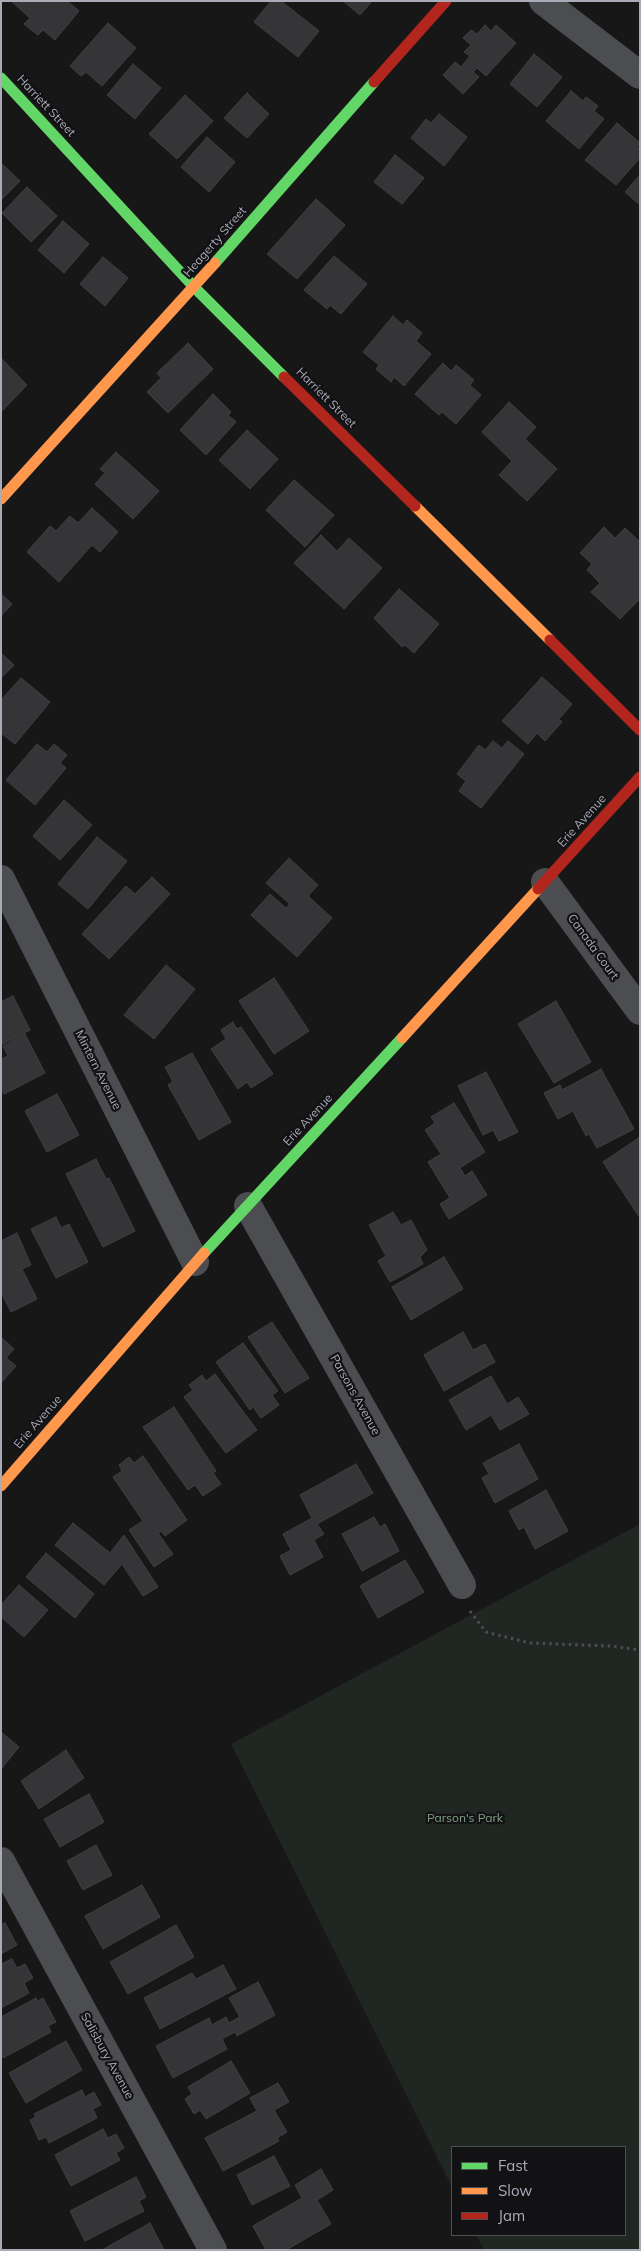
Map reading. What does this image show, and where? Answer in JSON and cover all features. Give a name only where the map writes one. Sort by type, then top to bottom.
[{"type":"street","name":"Heagerty Street","points":[[1,499],[194,287],[446,1]]},
{"type":"street","points":[[543,1],[640,75]]},
{"type":"street","name":"Harriett Street","points":[[1,78],[194,287],[640,730]]},
{"type":"street","name":"Erie Avenue","points":[[1,1486],[195,1262],[546,882],[640,777]]},
{"type":"street","name":"Mintern Avenue","points":[[1,879],[195,1262]]},
{"type":"street","name":"Canada Court","points":[[546,882],[640,1011]]},
{"type":"street","name":"Parsons Avenue","points":[[248,1206],[462,1585]]},
{"type":"street","name":"Salisbury Avenue","points":[[1,1862],[213,2250]]},
{"type":"path","points":[[462,1585],[470,1610],[486,1632],[530,1643],[611,1646],[640,1650]]},
{"type":"green space","name":"Parson's Park","points":[[640,1524],[640,2250],[484,2250],[477,2236],[626,2236],[626,2146],[451,2146],[451,2185],[231,1744]]},
{"type":"building","points":[[11,1],[67,1],[79,11],[55,40],[43,30],[38,35],[24,24],[30,18]]},
{"type":"building","points":[[271,1],[281,1],[319,31],[298,57],[254,22]]},
{"type":"building","points":[[343,1],[372,1],[360,15]]},
{"type":"building","points":[[108,23],[136,48],[102,86],[86,72],[81,76],[70,66]]},
{"type":"building","points":[[485,25],[491,31],[496,25],[516,43],[486,76],[477,68],[473,72],[479,77],[463,94],[443,75],[455,62],[461,67],[470,56],[464,52],[471,45],[463,38],[471,30],[477,34]]},
{"type":"building","points":[[534,54],[562,77],[537,107],[510,84]]},
{"type":"building","points":[[133,64],[161,88],[135,119],[107,95]]},
{"type":"building","points":[[571,91],[583,101],[586,97],[598,106],[594,111],[604,119],[579,149],[546,121]]},
{"type":"building","points":[[247,93],[269,114],[247,138],[224,118]]},
{"type":"building","points":[[185,95],[213,121],[177,159],[149,134]]},
{"type":"building","points":[[439,114],[467,137],[444,166],[411,138],[426,119],[431,123]]},
{"type":"building","points":[[617,123],[640,143],[637,147],[640,150],[640,158],[616,185],[585,160]]},
{"type":"building","points":[[207,137],[235,162],[209,192],[181,167]]},
{"type":"building","points":[[395,155],[424,178],[402,204],[374,182]]},
{"type":"building","points":[[1,163],[20,181],[1,200]]},
{"type":"building","points":[[640,175],[640,205],[625,192]]},
{"type":"building","points":[[27,187],[57,216],[31,242],[2,213]]},
{"type":"building","points":[[316,199],[345,225],[297,279],[267,254]]},
{"type":"building","points":[[63,221],[89,244],[64,273],[38,250]]},
{"type":"building","points":[[334,256],[367,284],[341,314],[330,305],[327,309],[304,290]]},
{"type":"building","points":[[103,257],[128,278],[105,306],[80,284]]},
{"type":"building","points":[[393,316],[403,325],[407,320],[422,333],[416,341],[431,354],[404,386],[394,377],[391,382],[376,369],[379,365],[363,352]]},
{"type":"building","points":[[188,343],[213,369],[168,413],[147,392],[161,378],[157,373]]},
{"type":"building","points":[[1,358],[27,385],[1,412]]},
{"type":"building","points":[[443,363],[451,371],[456,365],[474,380],[470,385],[481,395],[456,424],[442,412],[439,415],[415,394]]},
{"type":"building","points":[[213,394],[231,412],[228,415],[236,422],[206,455],[180,430]]},
{"type":"building","points":[[509,402],[536,427],[525,439],[557,469],[527,501],[499,475],[512,461],[482,432]]},
{"type":"building","points":[[247,430],[278,459],[250,489],[219,460]]},
{"type":"building","points":[[116,452],[159,491],[133,519],[95,484],[105,473],[100,469]]},
{"type":"building","points":[[294,480],[334,515],[305,547],[266,510]]},
{"type":"building","points":[[92,508],[118,532],[100,552],[92,545],[59,582],[27,552],[50,526],[56,531],[70,516],[78,523]]},
{"type":"building","points":[[604,527],[615,538],[625,528],[640,542],[640,599],[620,619],[591,592],[600,583],[587,570],[592,564],[580,553]]},
{"type":"building","points":[[321,535],[337,551],[349,538],[382,568],[344,609],[294,563]]},
{"type":"building","points":[[399,589],[439,624],[414,653],[405,645],[402,647],[374,618]]},
{"type":"building","points":[[1,594],[12,604],[1,616]]},
{"type":"building","points":[[1,653],[14,665],[1,678]]},
{"type":"building","points":[[542,677],[572,704],[559,719],[562,722],[545,741],[537,733],[528,744],[502,721]]},
{"type":"building","points":[[21,678],[50,702],[15,744],[1,733],[1,700]]},
{"type":"building","points":[[493,741],[502,748],[508,741],[524,754],[481,808],[459,791],[466,781],[457,774],[479,745],[485,750]]},
{"type":"building","points":[[37,744],[47,752],[54,744],[67,755],[60,763],[66,768],[35,805],[6,780]]},
{"type":"building","points":[[64,800],[92,825],[60,860],[33,836]]},
{"type":"building","points":[[97,837],[127,861],[88,909],[58,884]]},
{"type":"building","points":[[289,858],[318,885],[308,896],[332,918],[297,957],[251,915],[270,894],[286,908],[290,904],[266,883]]},
{"type":"building","points":[[152,877],[170,894],[109,959],[82,934],[126,886],[135,894]]},
{"type":"building","points":[[166,965],[195,989],[154,1039],[124,1015]]},
{"type":"building","points":[[274,978],[309,1031],[274,1054],[239,1001]]},
{"type":"building","points":[[13,996],[30,1030],[1,1045],[1,1002]]},
{"type":"building","points":[[556,1001],[591,1062],[554,1083],[518,1024]]},
{"type":"building","points":[[233,1022],[237,1029],[241,1027],[273,1074],[251,1088],[247,1082],[238,1089],[211,1049],[226,1039],[221,1030]]},
{"type":"building","points":[[25,1034],[45,1073],[4,1094],[1,1088],[1,1059],[8,1056],[3,1046]]},
{"type":"building","points":[[192,1053],[231,1122],[199,1140],[168,1085],[173,1082],[165,1067]]},
{"type":"building","points":[[601,1069],[634,1129],[597,1148],[589,1134],[586,1136],[573,1111],[558,1119],[544,1093],[560,1085],[562,1090]]},
{"type":"building","points":[[486,1072],[518,1132],[499,1141],[493,1130],[483,1135],[458,1086]]},
{"type":"building","points":[[57,1094],[79,1135],[47,1152],[25,1111]]},
{"type":"building","points":[[454,1103],[485,1152],[460,1168],[465,1176],[472,1171],[487,1195],[449,1219],[440,1204],[450,1198],[428,1162],[441,1154],[425,1130],[435,1123],[431,1117]]},
{"type":"building","points":[[640,1137],[640,1218],[603,1162]]},
{"type":"building","points":[[96,1159],[106,1179],[109,1178],[135,1231],[103,1247],[66,1174]]},
{"type":"building","points":[[393,1212],[401,1225],[411,1220],[427,1250],[420,1257],[423,1264],[390,1282],[378,1261],[386,1256],[369,1225]]},
{"type":"building","points":[[56,1217],[61,1228],[69,1224],[88,1262],[56,1278],[31,1229]]},
{"type":"building","points":[[17,1233],[31,1265],[22,1269],[37,1299],[11,1312],[1,1292],[1,1241]]},
{"type":"building","points":[[444,1257],[463,1289],[411,1320],[392,1287]]},
{"type":"building","points":[[272,1322],[309,1378],[285,1393],[248,1337]]},
{"type":"building","points":[[463,1332],[473,1350],[485,1344],[495,1362],[444,1391],[424,1355]]},
{"type":"building","points":[[1,1337],[14,1349],[6,1358],[16,1366],[1,1383]]},
{"type":"building","points":[[243,1343],[278,1391],[272,1395],[279,1405],[261,1418],[253,1407],[250,1410],[216,1362]]},
{"type":"building","points":[[215,1374],[257,1430],[226,1453],[184,1397],[193,1390],[189,1385],[202,1375],[206,1381]]},
{"type":"building","points":[[491,1376],[507,1404],[518,1397],[529,1414],[500,1430],[491,1415],[466,1430],[449,1400]]},
{"type":"building","points":[[174,1407],[216,1471],[213,1473],[221,1484],[203,1496],[195,1485],[188,1490],[143,1427]]},
{"type":"building","points":[[519,1444],[538,1479],[495,1503],[482,1478],[489,1474],[483,1463]]},
{"type":"building","points":[[143,1456],[187,1520],[165,1536],[161,1531],[158,1533],[173,1554],[154,1567],[129,1530],[143,1521],[113,1477],[122,1471],[119,1465],[129,1457],[134,1463]]},
{"type":"building","points":[[356,1464],[373,1493],[317,1524],[324,1534],[314,1540],[323,1557],[290,1575],[280,1556],[291,1550],[283,1534],[312,1518],[300,1495]]},
{"type":"building","points":[[546,1490],[568,1531],[535,1549],[524,1527],[519,1530],[509,1511]]},
{"type":"building","points":[[374,1517],[380,1527],[385,1524],[399,1551],[362,1571],[342,1534]]},
{"type":"building","points":[[73,1523],[110,1553],[124,1535],[158,1587],[143,1596],[122,1564],[104,1585],[55,1545]]},
{"type":"building","points":[[46,1553],[94,1594],[75,1618],[26,1577]]},
{"type":"building","points":[[405,1560],[424,1592],[378,1618],[360,1586]]},
{"type":"building","points":[[19,1585],[48,1610],[24,1637],[1,1617],[1,1605]]},
{"type":"building","points":[[1,1732],[19,1747],[2,1768],[1,1768]]},
{"type":"building","points":[[66,1750],[84,1778],[39,1809],[21,1781]]},
{"type":"building","points":[[89,1794],[104,1822],[60,1847],[44,1819]]},
{"type":"building","points":[[96,1845],[112,1875],[83,1890],[67,1861]]},
{"type":"building","points":[[142,1885],[160,1917],[103,1949],[85,1916]]},
{"type":"building","points":[[5,1923],[17,1945],[1,1954],[1,1925]]},
{"type":"building","points":[[176,1925],[194,1957],[128,1994],[110,1962]]},
{"type":"building","points":[[12,1959],[17,1968],[25,1964],[33,1978],[24,1983],[29,1993],[1,2008],[1,1964]]},
{"type":"building","points":[[223,1965],[236,1989],[160,2029],[144,1998],[192,1973],[196,1979]]},
{"type":"building","points":[[258,1982],[275,2015],[237,2036],[235,2032],[222,2039],[227,2049],[173,2078],[156,2046],[209,2018],[212,2025],[226,2017],[229,2023],[240,2017],[229,1998]]},
{"type":"building","points":[[36,1998],[38,2001],[43,1998],[56,2022],[48,2026],[51,2032],[3,2058],[1,2055],[1,2017]]},
{"type":"building","points":[[66,2041],[82,2070],[26,2103],[9,2073]]},
{"type":"building","points":[[231,2061],[250,2093],[206,2119],[200,2110],[194,2114],[185,2099],[192,2094],[188,2087]]},
{"type":"building","points":[[278,2083],[289,2102],[274,2110],[287,2132],[277,2138],[279,2141],[223,2171],[205,2138],[257,2111],[250,2098]]},
{"type":"building","points":[[82,2090],[85,2097],[94,2092],[101,2105],[93,2109],[97,2118],[49,2143],[46,2137],[39,2140],[30,2120],[36,2117],[34,2114]]},
{"type":"building","points":[[103,2129],[108,2138],[116,2134],[124,2148],[116,2153],[120,2160],[71,2186],[55,2155]]},
{"type":"building","points":[[274,2156],[290,2186],[252,2205],[237,2175]]},
{"type":"building","points":[[321,2169],[333,2190],[317,2200],[331,2224],[286,2250],[266,2250],[253,2226],[302,2198],[295,2185]]},
{"type":"building","points":[[136,2177],[146,2197],[139,2201],[144,2211],[85,2241],[70,2211]]},
{"type":"building","points":[[150,2223],[164,2250],[102,2250]]},
{"type":"traffic: fast","points":[[1,78],[194,287],[284,377]]},
{"type":"traffic: fast","points":[[215,263],[374,82]]},
{"type":"traffic: fast","points":[[204,1253],[402,1038]]},
{"type":"traffic: slow","points":[[1,499],[215,263]]},
{"type":"traffic: slow","points":[[415,506],[550,640]]},
{"type":"traffic: slow","points":[[402,1038],[538,889]]},
{"type":"traffic: slow","points":[[1,1486],[204,1253]]},
{"type":"traffic: jam","points":[[374,82],[446,1]]},
{"type":"traffic: jam","points":[[284,377],[415,506]]},
{"type":"traffic: jam","points":[[550,640],[640,730]]},
{"type":"traffic: jam","points":[[538,889],[640,777]]}]
